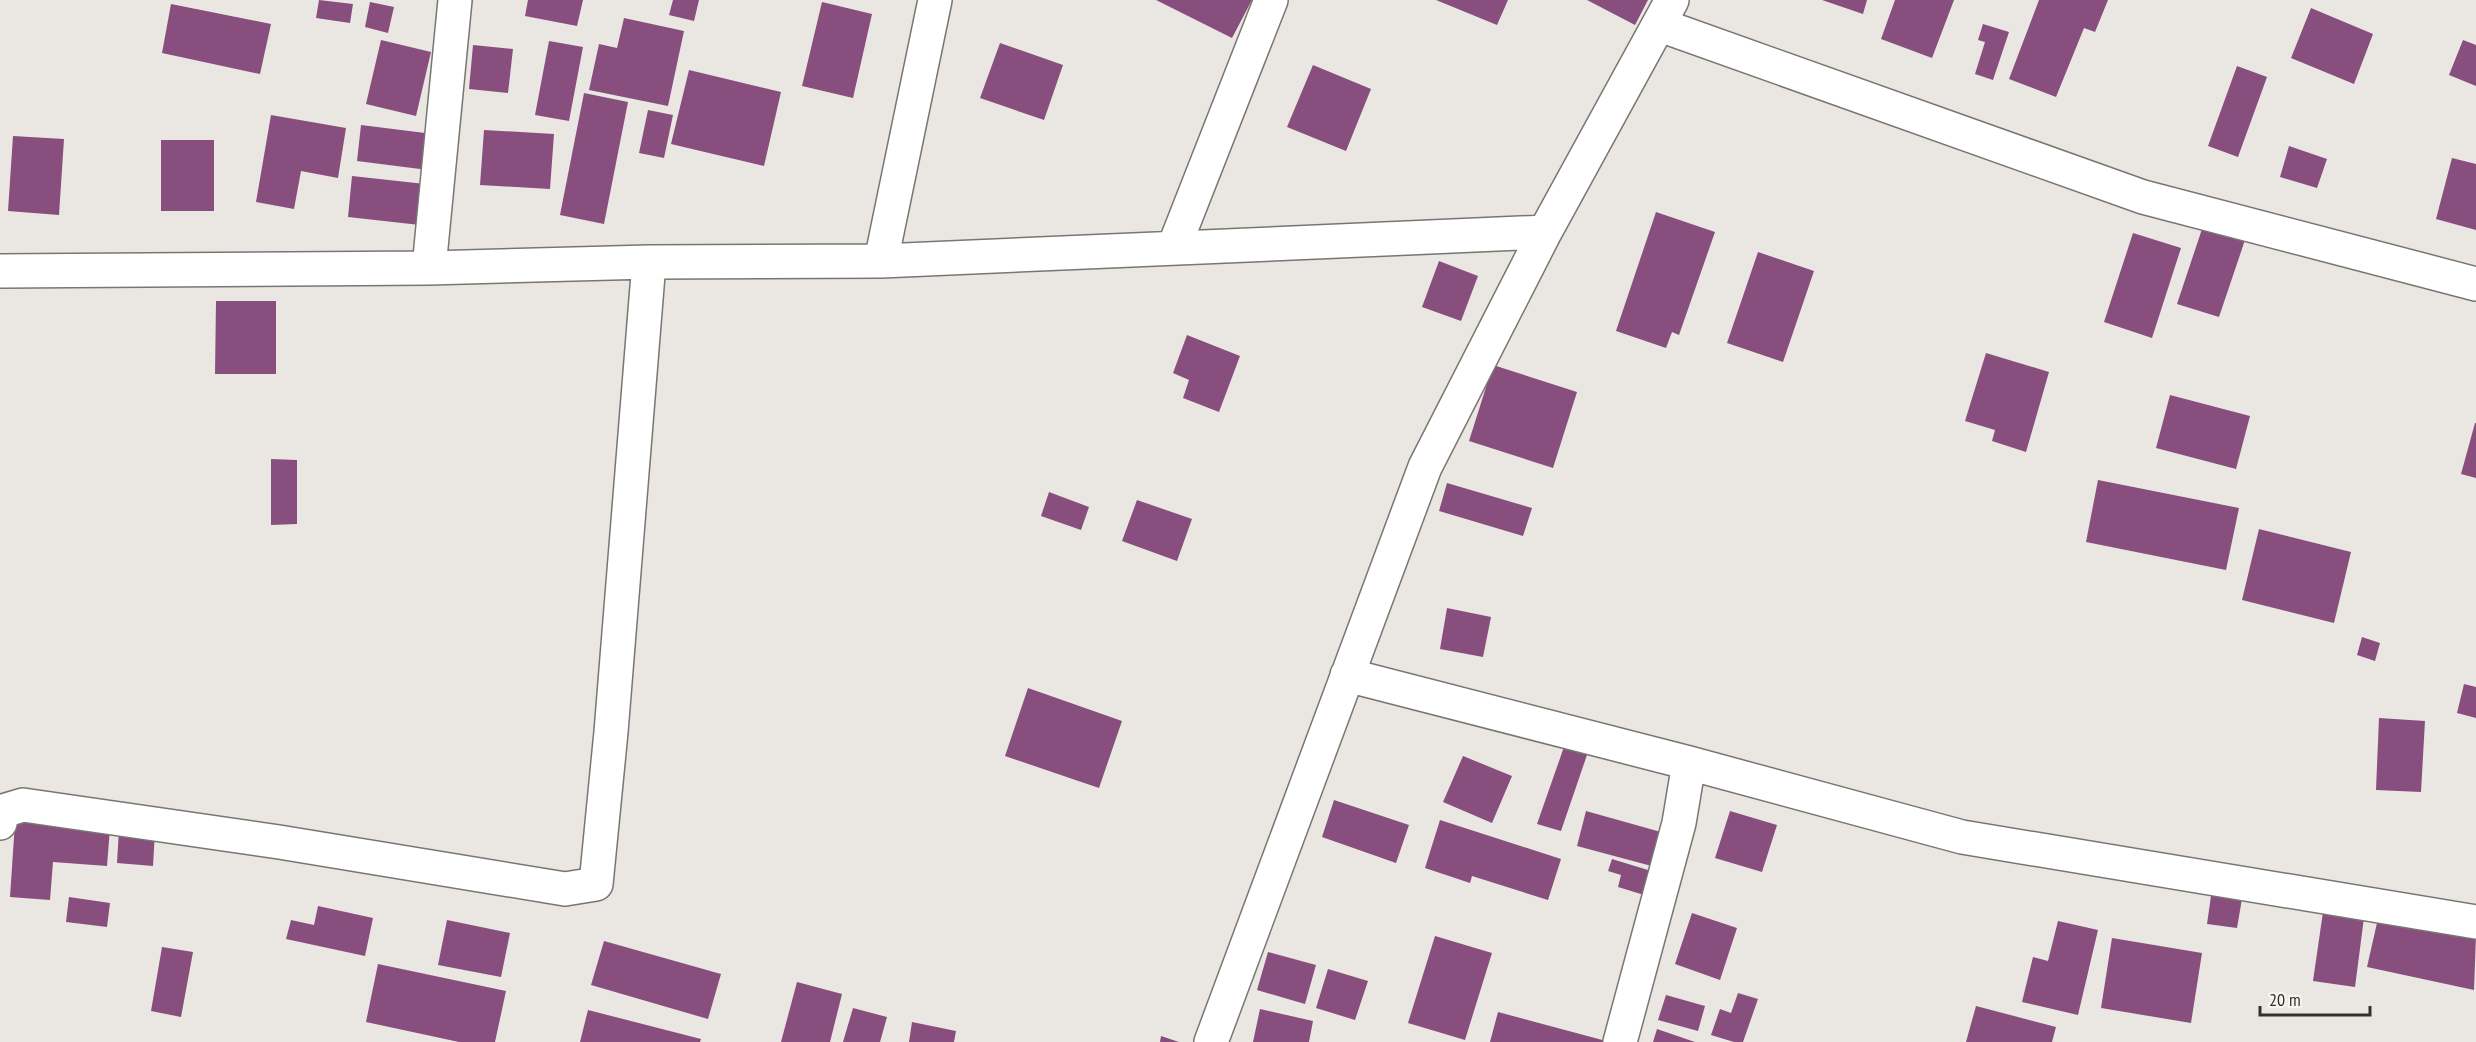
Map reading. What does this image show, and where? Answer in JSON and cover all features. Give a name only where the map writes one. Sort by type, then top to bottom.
[{"type":"street","points":[[429,268],[455,0]]},
{"type":"street","points":[[881,261],[934,0]]},
{"type":"street","points":[[1174,247],[1271,0]]},
{"type":"street","points":[[1211,1042],[1425,467],[1545,232],[1666,12],[2143,197],[2476,284]]},
{"type":"street","points":[[0,271],[429,268],[649,262],[881,261],[1545,232]]},
{"type":"street","points":[[0,823],[3,811],[23,805],[279,842],[565,889],[596,884],[611,732],[649,262]]},
{"type":"street","points":[[1347,675],[1689,763],[1962,837],[2476,922]]},
{"type":"street","points":[[1620,1042],[1679,823],[1689,763]]},
{"type":"building","points":[[319,0],[353,4],[350,23],[316,18]]},
{"type":"building","points":[[528,0],[583,0],[577,26],[525,16]]},
{"type":"building","points":[[673,0],[699,0],[694,21],[669,15]]},
{"type":"building","points":[[1156,0],[1252,0],[1232,38]]},
{"type":"building","points":[[1436,0],[1508,0],[1497,25]]},
{"type":"building","points":[[1587,0],[1648,0],[1635,25]]},
{"type":"building","points":[[1822,0],[1867,0],[1863,14]]},
{"type":"building","points":[[1895,0],[1954,0],[1932,58],[1881,39]]},
{"type":"building","points":[[2039,0],[2108,0],[2095,32],[2084,28],[2056,97],[2009,79]]},
{"type":"building","points":[[370,2],[394,7],[388,33],[365,27]]},
{"type":"building","points":[[822,2],[872,14],[853,98],[802,86]]},
{"type":"building","points":[[171,4],[271,24],[260,74],[162,53]]},
{"type":"building","points":[[2311,8],[2373,34],[2354,84],[2291,58]]},
{"type":"building","points":[[624,18],[684,31],[668,106],[589,90],[599,44],[617,48]]},
{"type":"building","points":[[1983,24],[2009,32],[1993,80],[1975,74],[1985,42],[1978,40]]},
{"type":"building","points":[[381,40],[431,52],[416,116],[366,104]]},
{"type":"building","points":[[2463,40],[2476,45],[2476,86],[2449,75]]},
{"type":"building","points":[[549,41],[583,47],[569,121],[535,115]]},
{"type":"building","points":[[1000,43],[1063,65],[1044,120],[980,98]]},
{"type":"building","points":[[473,45],[513,49],[508,93],[469,89]]},
{"type":"building","points":[[1313,65],[1371,89],[1346,151],[1287,127]]},
{"type":"building","points":[[2237,66],[2267,77],[2238,157],[2208,146]]},
{"type":"building","points":[[689,70],[781,92],[764,166],[671,144]]},
{"type":"building","points":[[584,93],[628,102],[604,224],[560,215]]},
{"type":"building","points":[[648,110],[673,115],[664,158],[639,153]]},
{"type":"building","points":[[271,115],[346,128],[338,178],[301,171],[294,209],[256,202]]},
{"type":"building","points":[[361,125],[433,134],[428,170],[357,161]]},
{"type":"building","points":[[484,130],[554,134],[550,189],[480,185]]},
{"type":"building","points":[[13,136],[64,139],[59,215],[8,211]]},
{"type":"building","points":[[161,140],[214,140],[214,211],[161,211]]},
{"type":"building","points":[[2289,146],[2327,159],[2317,188],[2280,177]]},
{"type":"building","points":[[2452,158],[2476,164],[2476,230],[2436,219]]},
{"type":"building","points":[[352,176],[425,184],[420,225],[348,217]]},
{"type":"building","points":[[1656,212],[1715,232],[1679,335],[1672,332],[1666,348],[1616,331]]},
{"type":"building","points":[[2203,226],[2245,240],[2219,317],[2177,304]]},
{"type":"building","points":[[2133,233],[2181,248],[2152,338],[2104,322]]},
{"type":"building","points":[[1758,252],[1814,271],[1783,362],[1727,343]]},
{"type":"building","points":[[1439,261],[1478,276],[1461,321],[1422,307]]},
{"type":"building","points":[[216,301],[276,301],[276,374],[215,374]]},
{"type":"building","points":[[1187,335],[1240,356],[1219,412],[1183,398],[1189,380],[1173,373]]},
{"type":"building","points":[[1986,353],[2049,372],[2026,452],[1992,441],[1995,430],[1965,421]]},
{"type":"building","points":[[1493,365],[1577,392],[1553,468],[1469,441]]},
{"type":"building","points":[[2170,395],[2250,416],[2236,469],[2156,448]]},
{"type":"building","points":[[2476,423],[2476,478],[2461,474]]},
{"type":"building","points":[[271,459],[297,460],[297,524],[271,525]]},
{"type":"building","points":[[2098,480],[2239,508],[2226,570],[2086,542]]},
{"type":"building","points":[[1447,483],[1532,508],[1523,536],[1439,511]]},
{"type":"building","points":[[1049,492],[1089,507],[1081,530],[1041,516]]},
{"type":"building","points":[[1137,500],[1192,519],[1177,561],[1122,541]]},
{"type":"building","points":[[2259,529],[2351,552],[2334,623],[2242,600]]},
{"type":"building","points":[[1447,608],[1491,617],[1483,657],[1440,649]]},
{"type":"building","points":[[2362,637],[2380,643],[2375,661],[2357,655]]},
{"type":"building","points":[[2464,684],[2476,687],[2476,718],[2457,713]]},
{"type":"building","points":[[1028,688],[1122,721],[1099,788],[1005,756]]},
{"type":"building","points":[[2379,718],[2425,721],[2421,792],[2376,790]]},
{"type":"building","points":[[1565,744],[1588,752],[1561,831],[1537,824]]},
{"type":"building","points":[[1463,756],[1512,776],[1492,823],[1443,802]]},
{"type":"building","points":[[1334,800],[1409,825],[1396,863],[1322,837]]},
{"type":"building","points":[[1586,811],[1668,834],[1659,868],[1577,846]]},
{"type":"building","points":[[1730,811],[1777,825],[1762,872],[1715,858]]},
{"type":"building","points":[[1440,820],[1561,859],[1548,900],[1472,876],[1470,883],[1425,868]]},
{"type":"building","points":[[15,822],[110,828],[107,866],[53,862],[50,900],[10,897]]},
{"type":"building","points":[[119,829],[155,831],[153,866],[117,863]]},
{"type":"building","points":[[1612,859],[1661,874],[1654,898],[1618,887],[1621,875],[1608,871]]},
{"type":"building","points":[[2213,882],[2244,887],[2237,928],[2207,924]]},
{"type":"building","points":[[69,897],[110,903],[107,927],[66,922]]},
{"type":"building","points":[[2324,905],[2365,910],[2355,987],[2313,981]]},
{"type":"building","points":[[318,906],[373,918],[365,956],[286,939],[291,920],[314,925]]},
{"type":"building","points":[[1692,913],[1737,928],[1720,980],[1675,964]]},
{"type":"building","points":[[2379,914],[2476,935],[2474,990],[2367,967]]},
{"type":"building","points":[[447,920],[510,933],[501,977],[438,965]]},
{"type":"building","points":[[2058,921],[2098,930],[2078,1015],[2022,1002],[2033,957],[2048,961]]},
{"type":"building","points":[[1435,936],[1492,953],[1465,1040],[1408,1023]]},
{"type":"building","points":[[2112,938],[2202,953],[2191,1023],[2101,1008]]},
{"type":"building","points":[[604,941],[721,974],[708,1019],[591,985]]},
{"type":"building","points":[[162,947],[193,952],[181,1017],[151,1011]]},
{"type":"building","points":[[1268,952],[1316,965],[1305,1004],[1257,990]]},
{"type":"building","points":[[378,964],[506,991],[495,1042],[459,1042],[366,1022]]},
{"type":"building","points":[[1328,969],[1368,981],[1355,1020],[1316,1008]]},
{"type":"building","points":[[797,982],[842,994],[830,1042],[781,1042]]},
{"type":"building","points":[[1738,993],[1758,999],[1743,1042],[1734,1042],[1711,1035],[1720,1009],[1731,1013]]},
{"type":"building","points":[[1666,995],[1705,1006],[1698,1031],[1658,1020]]},
{"type":"building","points":[[1976,1006],[2056,1027],[2052,1042],[1966,1042]]},
{"type":"building","points":[[853,1008],[887,1017],[880,1042],[843,1042]]},
{"type":"building","points":[[1260,1009],[1313,1021],[1309,1042],[1253,1042]]},
{"type":"building","points":[[588,1010],[701,1039],[700,1042],[580,1042]]},
{"type":"building","points":[[1498,1012],[1606,1041],[1490,1042]]},
{"type":"building","points":[[912,1022],[956,1031],[954,1042],[909,1042]]},
{"type":"building","points":[[1657,1029],[1695,1042],[1653,1042]]},
{"type":"building","points":[[1161,1036],[1179,1042],[1160,1042]]}]
